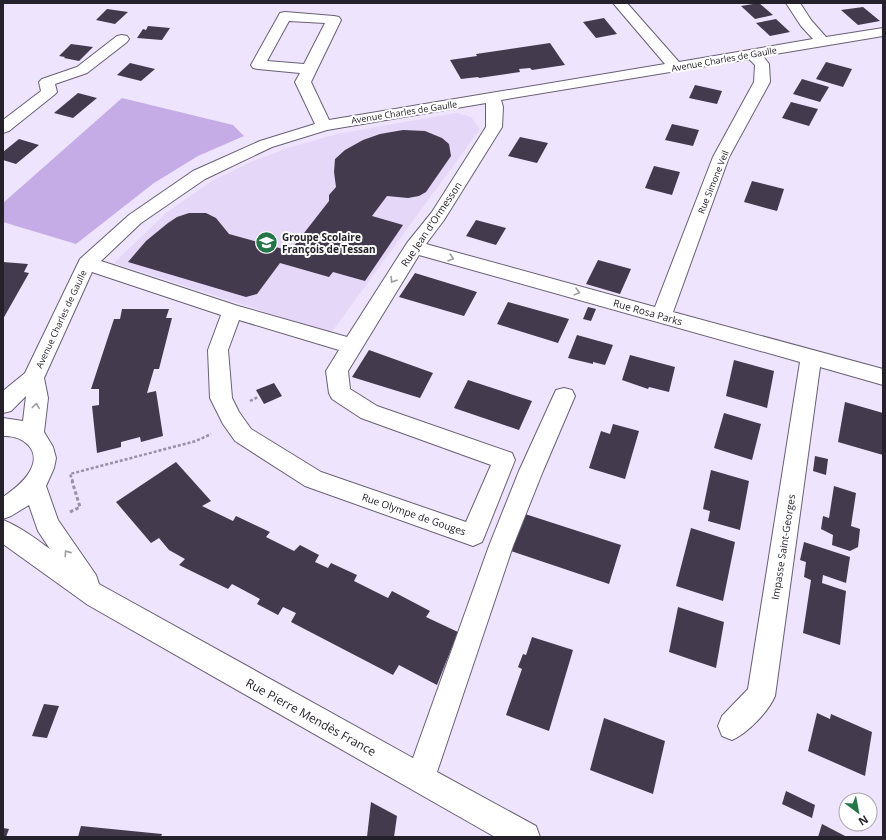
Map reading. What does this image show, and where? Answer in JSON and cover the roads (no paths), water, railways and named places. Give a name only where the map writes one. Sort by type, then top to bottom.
[{"type":"street","points":[[620,3],[676,67]]},
{"type":"street","points":[[793,3],[806,23],[823,42]]},
{"type":"street","points":[[309,69],[258,65],[285,16],[334,20],[303,82],[324,126]]},
{"type":"street","name":"Avenue Charles de Gaulle","points":[[3,405],[10,397],[33,378],[87,263],[134,219],[199,175],[266,144],[324,126],[883,32]]},
{"type":"street","points":[[3,128],[49,92],[47,82],[82,70],[122,39]]},
{"type":"street","name":"Rue Simone Veil","points":[[661,316],[721,157],[762,82],[762,64],[752,53]]},
{"type":"street","name":"Rue Jean d'Ormesson","points":[[340,393],[337,371],[414,247],[438,216],[494,127],[495,107],[493,98]]},
{"type":"street","name":"Rue Rosa Parks","points":[[414,247],[883,377]]},
{"type":"street","points":[[87,263],[232,311],[352,346]]},
{"type":"street","name":"Rue Olympe de Gouges","points":[[232,311],[218,350],[221,398],[231,418],[243,435],[313,479],[473,534],[504,460],[369,412],[340,393]]},
{"type":"street","name":"Impasse Saint-Georges","points":[[732,726],[760,696],[812,357]]},
{"type":"street","name":"Avenue Charles de Gaulle","points":[[32,435],[37,398],[33,378]]},
{"type":"street","points":[[420,778],[501,546],[531,471],[564,396]]},
{"type":"street","points":[[3,427],[21,429],[32,435],[39,442],[44,451],[44,462],[41,474],[34,485],[24,496],[3,509]]},
{"type":"street","name":"Rue Pierre Mendès France","points":[[34,485],[47,524],[97,597]]},
{"type":"street","name":"Rue Pierre Mendès France","points":[[3,531],[21,542],[97,597],[525,837]]},
{"type":"place","name":"Groupe Scolaire François de Tessan","points":[[266,243]]}]
